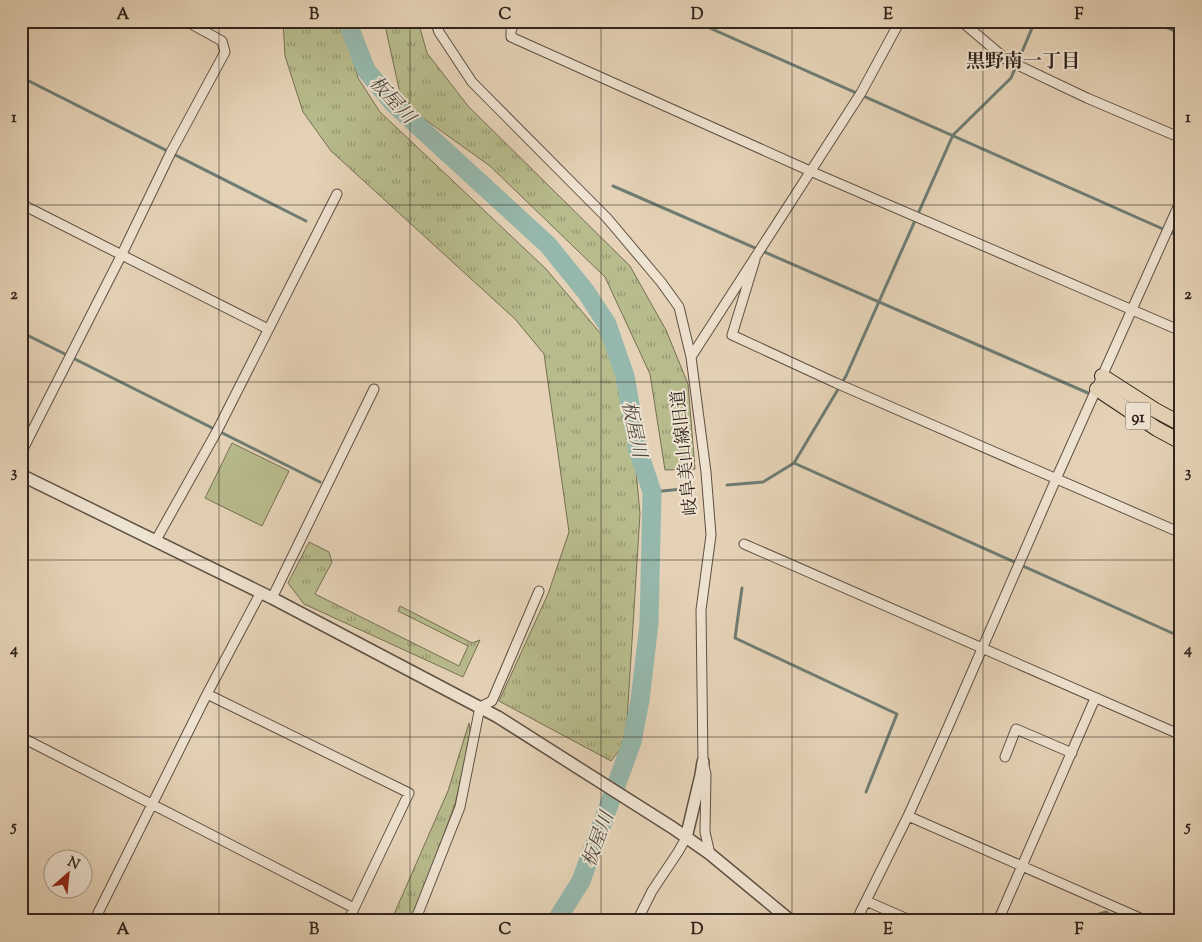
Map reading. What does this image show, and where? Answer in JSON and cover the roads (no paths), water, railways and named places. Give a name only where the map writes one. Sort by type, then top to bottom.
[{"type":"main road","name":"91","points":[[1099,383],[1181,424]]},
{"type":"main road","name":"91","points":[[1099,383],[1157,429],[1181,442]]},
{"type":"street","points":[[21,453],[122,254],[170,152],[225,52],[222,41],[186,21]]},
{"type":"street","name":"岐阜美山線旧道","points":[[435,21],[439,32],[472,82],[607,218],[661,282],[679,307],[691,357],[706,472],[711,535],[701,610],[704,703],[702,775],[686,838]]},
{"type":"street","points":[[515,21],[511,37],[810,171],[1181,331]]},
{"type":"street","points":[[691,357],[861,93],[900,21]]},
{"type":"street","points":[[961,21],[1007,60],[1088,98],[1181,138]]},
{"type":"street","points":[[156,540],[217,430],[338,194]]},
{"type":"street","points":[[856,921],[908,816],[1131,309],[1181,200]]},
{"type":"street","points":[[21,204],[268,329]]},
{"type":"street","points":[[755,260],[732,335],[841,385],[1181,533]]},
{"type":"street","points":[[272,598],[374,389]]},
{"type":"street","points":[[21,475],[261,592],[498,717],[673,828],[710,854],[791,921]]},
{"type":"street","points":[[744,544],[1181,735]]},
{"type":"street","points":[[480,707],[492,701],[539,591]]},
{"type":"street","points":[[94,921],[207,694],[261,592]]},
{"type":"street","points":[[207,694],[409,793],[348,921]]},
{"type":"street","points":[[998,921],[1093,703],[1097,698]]},
{"type":"street","points":[[416,921],[460,807],[480,707]]},
{"type":"street","points":[[1005,757],[1016,729],[1072,753]]},
{"type":"street","points":[[21,737],[354,908]]},
{"type":"street","points":[[703,762],[706,774],[704,832],[710,854]]},
{"type":"street","points":[[908,816],[1147,921]]},
{"type":"street","points":[[637,921],[652,890],[686,838]]},
{"type":"street","points":[[866,901],[912,921]]},
{"type":"street","points":[[1175,921],[1181,912]]},
{"type":"waterway","name":"板屋川","points":[[347,21],[366,70],[393,103],[548,245],[586,292],[607,324],[625,376],[638,450],[652,492],[649,624],[640,700],[632,742],[581,881],[556,921]]},
{"type":"waterway","points":[[694,21],[1181,237]]},
{"type":"waterway","points":[[727,485],[763,482],[794,463],[846,376],[953,135],[1011,78],[1035,21]]},
{"type":"waterway","points":[[1152,21],[1181,34]]},
{"type":"waterway","points":[[21,77],[306,221]]},
{"type":"waterway","points":[[613,186],[1088,393]]},
{"type":"waterway","points":[[21,332],[320,482]]},
{"type":"waterway","points":[[794,463],[1181,637]]},
{"type":"waterway","points":[[652,492],[692,488]]},
{"type":"waterway","points":[[742,588],[735,638],[897,714],[866,792]]},
{"type":"waterway","points":[[1076,921],[1106,912],[1120,921]]},
{"type":"district","name":"黒野南一丁目","points":[[1023,60]]}]
